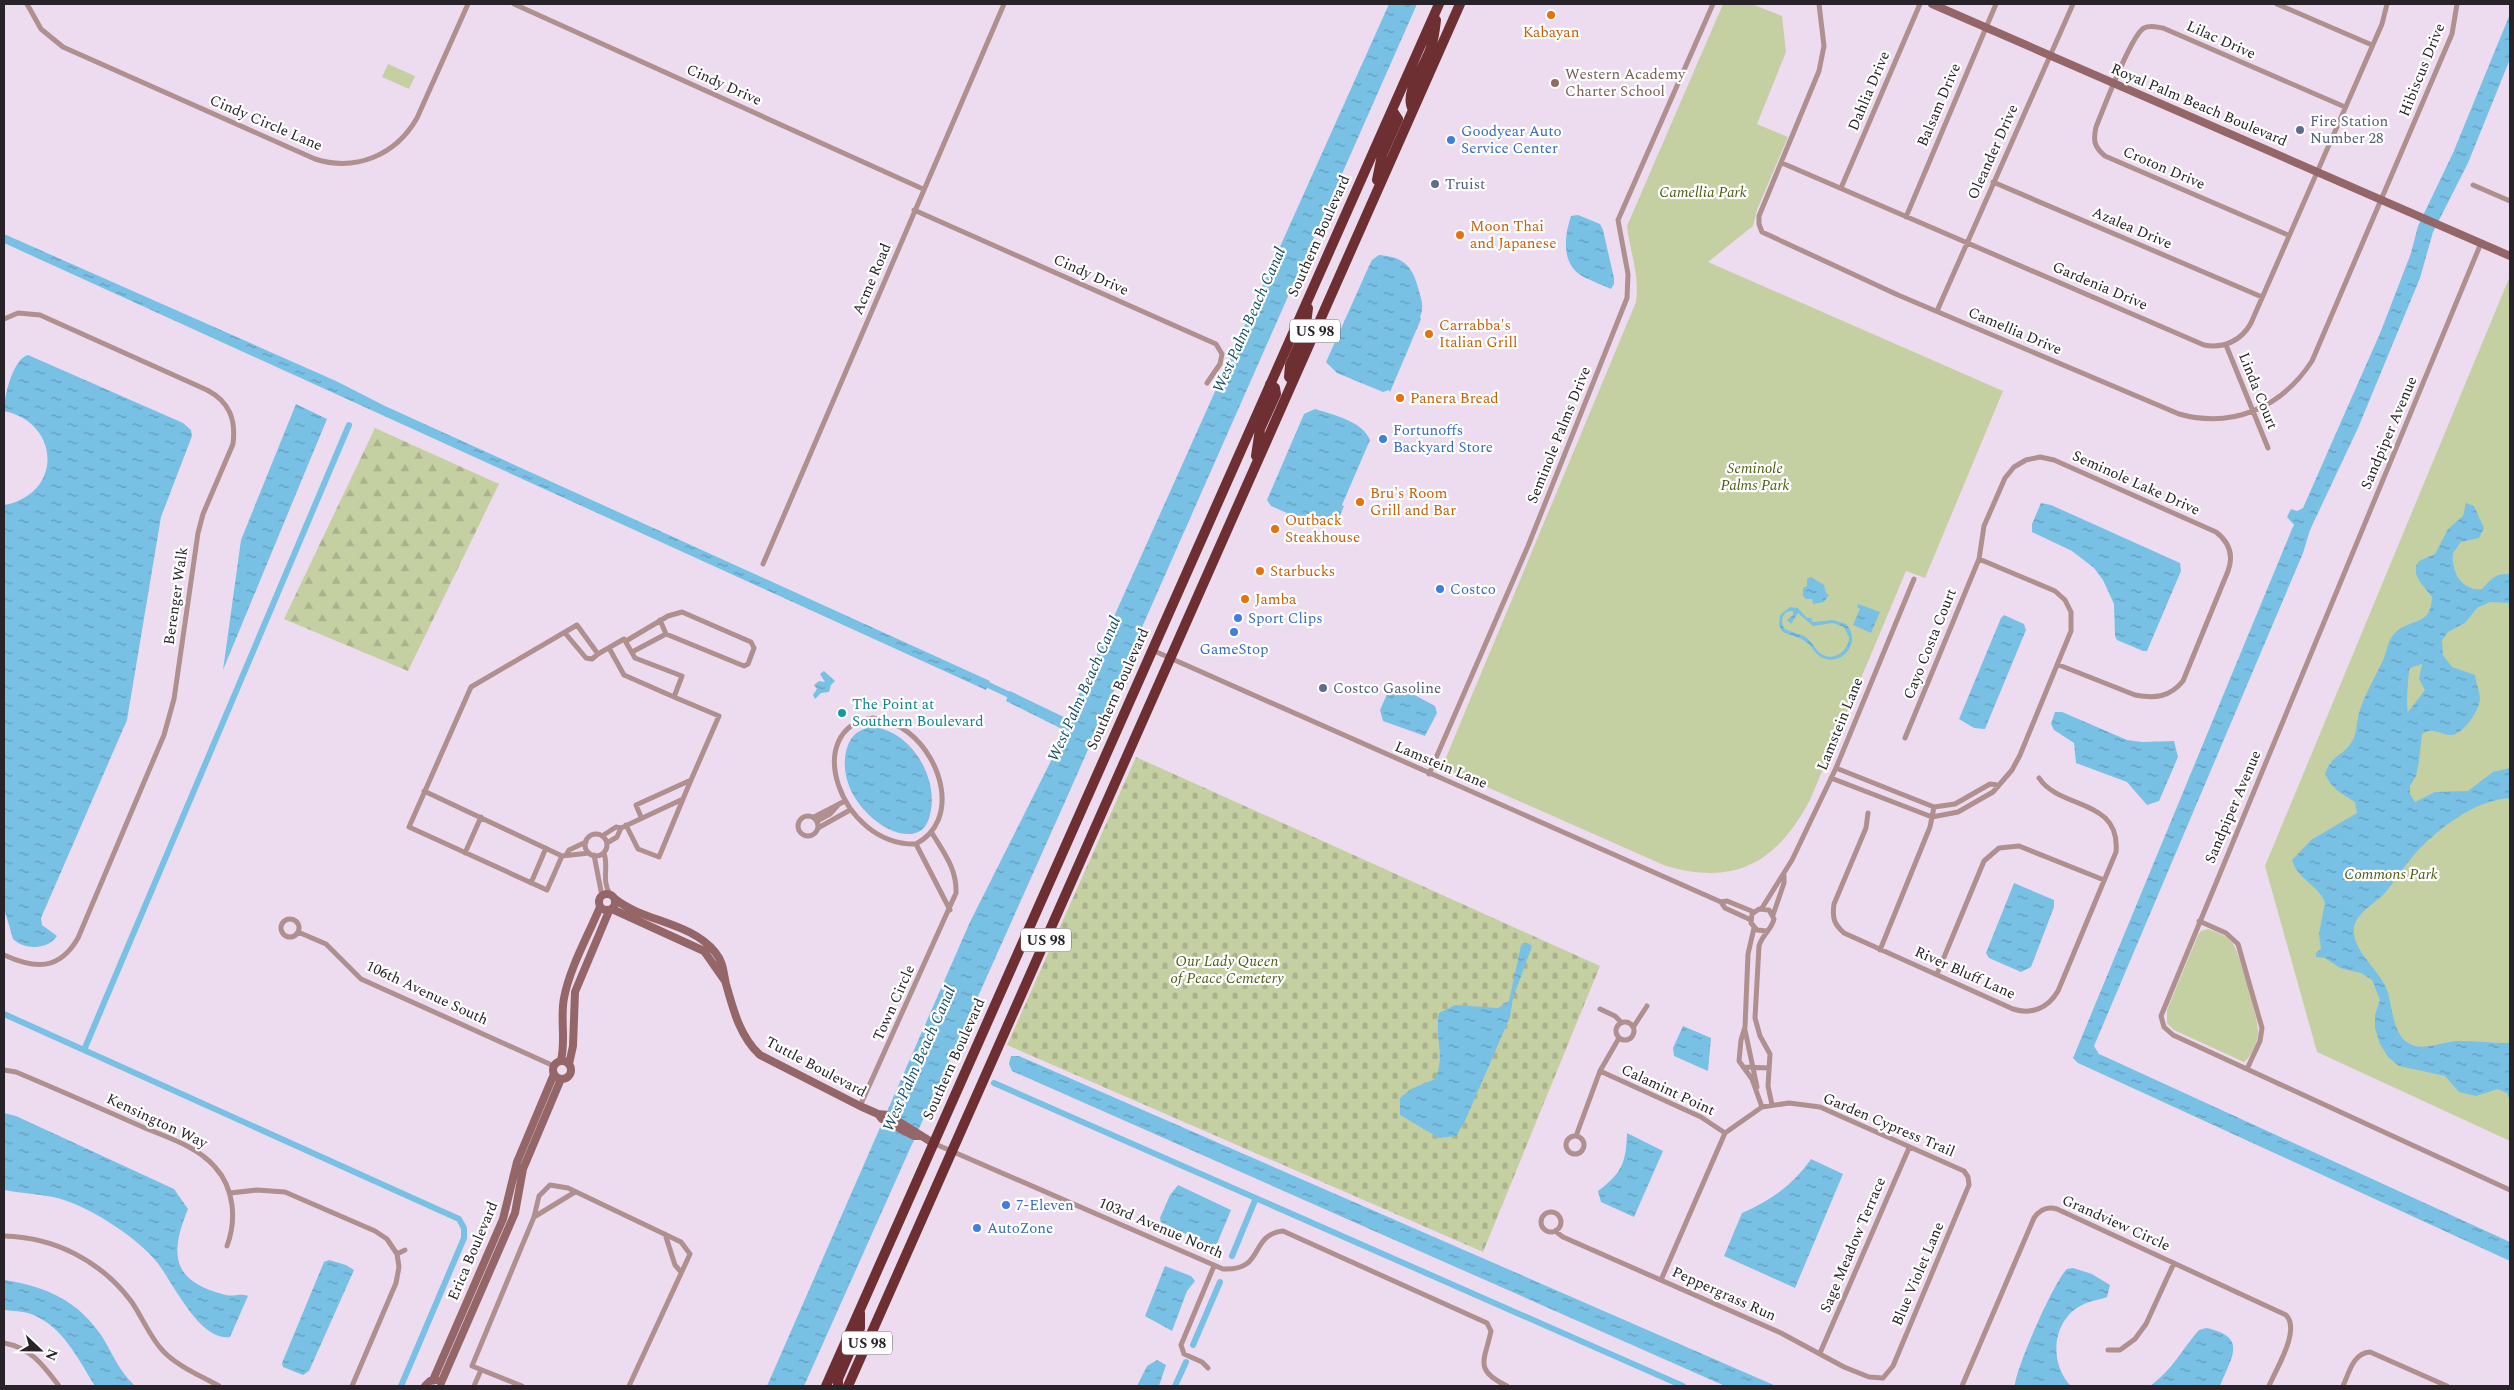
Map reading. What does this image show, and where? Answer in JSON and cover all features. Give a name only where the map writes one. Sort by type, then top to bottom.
[{"type":"highway","name":"US 98","points":[[848,1386],[1460,4]]},
{"type":"highway","points":[[1413,110],[1410,105],[1410,95],[1432,47],[1439,5]]},
{"type":"highway","name":"Southern Boulevard","points":[[826,1386],[1151,650],[1439,5]]},
{"type":"highway","points":[[1375,196],[1382,155],[1398,119],[1392,110]]},
{"type":"highway","points":[[1293,381],[1289,378],[1290,365],[1305,331],[1310,294]]},
{"type":"highway","points":[[1254,469],[1260,429],[1276,394],[1275,388],[1270,384]]},
{"type":"highway","points":[[838,1386],[838,1379],[860,1328],[860,1307]]},
{"type":"street","name":"Cindy Circle Lane","points":[[27,4],[41,29],[63,47],[322,162],[346,164],[360,162],[380,155],[395,145],[409,131],[417,118],[468,4]]},
{"type":"street","name":"Cindy Drive","points":[[514,4],[923,189]]},
{"type":"street","name":"Acme Road","points":[[763,564],[1004,4]]},
{"type":"street","name":"Seminole Palms Drive","points":[[1429,774],[1528,546],[1627,298],[1628,274],[1618,220],[1713,4]]},
{"type":"street","name":"Camellia Drive","points":[[1819,4],[1824,33],[1822,58],[1782,163],[1759,216],[1760,228],[1765,235],[2179,414],[2215,419],[2253,412],[2285,393],[2297,381],[2312,361],[2381,199]]},
{"type":"street","name":"Dahlia Drive","points":[[1841,188],[1920,4]]},
{"type":"street","name":"Royal Palm Beach Boulevard","points":[[1932,4],[2510,256]]},
{"type":"street","name":"Balsam Drive","points":[[1906,216],[1996,4]]},
{"type":"street","name":"Oleander Drive","points":[[1937,311],[2073,4]]},
{"type":"street","points":[[2277,4],[2372,45]]},
{"type":"street","points":[[2226,345],[2236,340],[2246,330],[2262,297],[2382,24],[2387,4]]},
{"type":"street","name":"Hibiscus Drive","points":[[2381,199],[2452,34],[2458,4]]},
{"type":"street","name":"Lilac Drive","points":[[2115,84],[2138,33],[2144,28],[2153,26],[2345,107]]},
{"type":"street","name":"Croton Drive","points":[[2115,84],[2093,137],[2098,150],[2105,156],[2288,235]]},
{"type":"street","name":"Gardenia Drive","points":[[1782,163],[2204,345],[2226,345]]},
{"type":"street","name":"Azalea Drive","points":[[1993,182],[2262,297]]},
{"type":"street","points":[[2473,184],[2510,200]]},
{"type":"street","name":"Cindy Drive","points":[[914,210],[1216,344],[1222,354],[1220,364],[1206,383]]},
{"type":"street","name":"Sandpiper Avenue","points":[[2481,243],[2163,1008],[2162,1023],[2173,1035],[2510,1190]]},
{"type":"street","name":"Berenger Walk","points":[[4,319],[18,313],[40,315],[207,390],[217,395],[228,408],[234,423],[234,432],[233,444],[203,514],[198,533],[174,699],[164,735],[78,938],[61,958],[43,965],[26,964],[4,955]]},
{"type":"street","name":"Linda Court","points":[[2226,345],[2268,448]]},
{"type":"street","name":"Seminole Lake Drive","points":[[1979,559],[1984,526],[2004,478],[2019,463],[2040,458],[2054,460],[2216,532],[2225,540],[2230,552],[2230,565],[2183,681],[2174,691],[2161,697],[2135,695],[2059,665]]},
{"type":"street","points":[[1831,778],[1932,817],[1958,812],[1966,808],[1993,792],[2012,770],[2059,665],[2072,625],[2071,612],[2065,600],[2050,588],[1979,559]]},
{"type":"street","name":"Cayo Costa Court","points":[[1905,738],[1979,559]]},
{"type":"street","name":"Lamstein Lane","points":[[1773,915],[1784,884],[1784,876],[1836,768],[1914,579]]},
{"type":"street","points":[[626,641],[660,620],[682,612],[751,642],[754,648],[748,664],[741,666],[666,634],[660,620]]},
{"type":"street","points":[[598,654],[577,626],[471,687],[409,827],[547,890],[564,855],[569,850],[586,842],[593,835],[602,836],[616,827],[623,826],[683,799]]},
{"type":"street","points":[[565,632],[586,658],[592,659],[624,638],[635,658],[682,676],[674,697]]},
{"type":"street","points":[[632,652],[666,634]]},
{"type":"street","points":[[608,648],[624,675],[718,716],[659,857],[638,849],[623,826]]},
{"type":"street","name":"Lamstein Lane","points":[[1151,650],[1721,902],[1725,908],[1751,920]]},
{"type":"street","points":[[867,719],[884,720],[910,733],[927,753],[935,768],[941,787],[942,808],[932,833],[916,844],[889,841],[879,837],[870,831],[845,802],[836,772],[838,742],[851,724],[867,719]]},
{"type":"street","points":[[1836,768],[1934,808],[1955,804],[1990,784],[1998,785]]},
{"type":"street","name":"River Bluff Lane","points":[[1868,813],[1866,828],[1834,904],[1832,915],[1836,925],[1844,933],[1880,950],[2019,1011],[2033,1011],[2045,1006],[2058,991],[2116,852],[2116,837],[2111,824],[2095,810],[2045,788],[2039,778]]},
{"type":"street","points":[[641,817],[636,805],[691,780]]},
{"type":"street","points":[[424,791],[564,855],[604,853]]},
{"type":"street","points":[[1891,801],[1894,791]]},
{"type":"street","points":[[1909,808],[1913,799]]},
{"type":"street","points":[[1962,800],[1966,808]]},
{"type":"street","points":[[845,802],[839,804],[830,814],[815,819],[801,818],[798,824],[798,831],[803,836],[810,837],[815,834],[818,828],[850,810]]},
{"type":"street","points":[[1880,950],[1934,808]]},
{"type":"street","points":[[465,853],[481,816]]},
{"type":"street","points":[[815,819],[818,828]]},
{"type":"street","points":[[609,896],[605,883],[606,862],[604,853],[607,843],[617,836],[623,826]]},
{"type":"street","name":"Town Circle","points":[[860,1106],[950,910],[956,893],[956,879],[946,855],[932,833]]},
{"type":"street","points":[[602,836],[607,843]]},
{"type":"street","points":[[586,842],[609,896],[616,904],[610,910],[575,992],[573,1046],[569,1064],[571,1073],[567,1078],[561,1079],[554,1074],[554,1066],[561,1060],[563,1052],[564,1001],[567,987],[600,907],[599,902],[609,896]]},
{"type":"street","points":[[916,844],[950,910]]},
{"type":"street","points":[[1937,974],[1980,867],[1993,851],[2006,846],[2020,846],[2104,880]]},
{"type":"street","points":[[531,883],[546,848]]},
{"type":"street","name":"Lamstein Lane","points":[[1762,908],[1779,880],[1784,876]]},
{"type":"street","name":"Tuttle Boulevard","points":[[609,896],[696,936],[707,943],[721,960],[725,981],[741,1030],[750,1046],[760,1055],[878,1114],[882,1119],[914,1136],[920,1136],[933,1143]]},
{"type":"street","name":"Lamstein Lane","points":[[1721,902],[1727,901],[1754,912]]},
{"type":"street","name":"Tuttle Boulevard","points":[[600,907],[694,944],[710,958],[725,981]]},
{"type":"street","points":[[1757,1090],[1743,1067],[1739,1052],[1745,1027],[1748,954],[1754,928],[1751,920],[1754,912],[1762,908],[1769,910],[1773,915],[1773,922],[1759,946],[1755,1018],[1760,1036],[1770,1054],[1768,1086],[1772,1105]]},
{"type":"street","points":[[2199,921],[2230,935],[2241,952],[2262,1028],[2260,1041],[2248,1069]]},
{"type":"street","points":[[1754,928],[1760,931],[1767,930]]},
{"type":"street","name":"106th Avenue South","points":[[298,932],[326,944],[361,979],[554,1066]]},
{"type":"street","points":[[1619,1038],[1625,1040],[1631,1038],[1634,1033],[1634,1026],[1647,1006]]},
{"type":"street","points":[[1600,1009],[1621,1022],[1630,1022],[1634,1026]]},
{"type":"street","points":[[1576,1136],[1600,1071],[1619,1038],[1616,1029],[1621,1022]]},
{"type":"street","points":[[1745,1027],[1762,1107]]},
{"type":"street","points":[[561,1060],[569,1064]]},
{"type":"street","points":[[1743,1067],[1769,1068]]},
{"type":"street","name":"Kensington Way","points":[[4,1070],[16,1072],[191,1148],[215,1167],[230,1193]]},
{"type":"street","name":"Calamint Point","points":[[1600,1071],[1701,1117],[1726,1133]]},
{"type":"street","name":"Erica Boulevard","points":[[433,1380],[502,1219],[517,1162],[554,1074]]},
{"type":"street","name":"Erica Boulevard","points":[[442,1385],[512,1220],[523,1169],[561,1079]]},
{"type":"street","name":"Garden Cypress Trail","points":[[1726,1133],[1762,1107],[1795,1103],[1820,1108],[1964,1171],[1968,1177]]},
{"type":"street","points":[[1661,1280],[1726,1133]]},
{"type":"street","name":"103rd Avenue North","points":[[933,1143],[1214,1266],[1234,1270],[1251,1262],[1262,1241],[1271,1232],[1282,1231],[1487,1323],[1491,1331],[1483,1358],[1484,1370],[1492,1379],[1507,1386]]},
{"type":"street","name":"Sage Meadow Terrace","points":[[1820,1353],[1909,1148]]},
{"type":"street","name":"Blue Violet Lane","points":[[1883,1378],[1893,1366],[1897,1357],[1970,1184],[1968,1177]]},
{"type":"street","points":[[522,1386],[472,1366],[534,1217],[538,1196],[550,1185],[575,1192],[666,1234],[681,1242],[690,1254],[629,1386]]},
{"type":"street","points":[[227,1246],[232,1221],[230,1193],[257,1190],[285,1192],[382,1234],[397,1254],[399,1267],[396,1283],[352,1386]]},
{"type":"street","points":[[534,1217],[575,1192]]},
{"type":"street","name":"Grandview Circle","points":[[1962,1386],[2034,1218],[2040,1211],[2048,1208],[2057,1209],[2283,1313],[2289,1318],[2292,1334],[2269,1386]]},
{"type":"street","name":"Peppergrass Run","points":[[1555,1231],[1563,1237],[1780,1333],[1844,1367],[1869,1377],[1883,1378]]},
{"type":"street","points":[[666,1234],[675,1265],[681,1272]]},
{"type":"street","points":[[4,1236],[44,1241],[72,1252],[92,1264],[126,1295],[164,1352],[181,1365],[219,1386]]},
{"type":"street","points":[[397,1254],[405,1250]]},
{"type":"street","points":[[2108,1350],[2120,1350],[2141,1332],[2174,1263]]},
{"type":"street","points":[[1208,1368],[1202,1362],[1184,1354],[1181,1345],[1214,1266]]},
{"type":"street","points":[[4,1343],[27,1350],[40,1360],[60,1386]]},
{"type":"street","points":[[2343,1386],[2356,1358],[2366,1352],[2375,1353],[2447,1386]]},
{"type":"street","points":[[474,1386],[481,1370]]},
{"type":"street","points":[[426,1386],[433,1380],[442,1385]]},
{"type":"green space","name":"Seminole Palms Park","points":[[1723,4],[1752,4],[1782,16],[1786,52],[1757,124],[1788,137],[1757,210],[1753,226],[1708,262],[2003,391],[1925,578],[1906,571],[1810,800],[1783,839],[1768,853],[1752,864],[1734,870],[1713,873],[1666,866],[1442,767],[1636,302],[1636,273],[1627,226]]},
{"type":"green space","points":[[388,64],[415,76],[409,89],[382,77]]},
{"type":"green space","name":"Commons Park","points":[[2510,276],[2510,1141],[2317,1052],[2265,866]]},
{"type":"green space","points":[[375,428],[499,484],[408,671],[284,619]]},
{"type":"green space","name":"Our Lady Queen of Peace Cemetery","points":[[1136,757],[1600,966],[1483,1252],[1007,1045]]},
{"type":"green space","points":[[2208,929],[2232,942],[2248,987],[2256,1017],[2258,1035],[2253,1050],[2244,1062],[2174,1030],[2167,1023],[2167,1010],[2198,935],[2201,931]]},
{"type":"water","name":"West Palm Beach Canal","points":[[1389,4],[1417,4],[1068,795],[804,1386],[767,1386],[970,922],[1066,731],[1006,701],[1010,691],[1068,719]]},
{"type":"water","points":[[2510,14],[2510,59],[2468,163],[2433,232],[2420,278],[2358,428],[2310,530],[2303,553],[2094,1046],[2099,1054],[2510,1242],[2510,1261],[2078,1063],[2073,1058],[2294,525],[2287,517],[2291,509],[2297,511],[2303,508],[2381,331],[2411,253],[2418,226],[2453,153]]},
{"type":"water","points":[[1578,215],[1600,224],[1603,230],[1614,278],[1614,284],[1611,289],[1579,274],[1569,262],[1566,247],[1567,231],[1571,216]]},
{"type":"water","points":[[4,234],[336,381],[385,406],[990,681],[986,690],[4,243]]},
{"type":"water","points":[[1379,255],[1402,261],[1411,270],[1417,283],[1422,304],[1421,319],[1390,392],[1389,390],[1383,392],[1337,373],[1326,362],[1369,266],[1372,260]]},
{"type":"water","points":[[28,355],[183,423],[191,430],[192,436],[161,517],[127,720],[41,918],[42,925],[57,936],[48,944],[36,947],[23,945],[13,939],[4,908],[4,505],[23,498],[37,487],[45,474],[47,458],[45,443],[36,429],[23,418],[4,411],[10,379],[18,363]]},
{"type":"water","points":[[296,404],[327,419],[223,670],[241,540]]},
{"type":"water","points":[[1315,409],[1339,416],[1354,423],[1366,433],[1370,440],[1342,505],[1344,506],[1338,520],[1314,525],[1271,506],[1267,500],[1304,414]]},
{"type":"water","points":[[2041,503],[2051,505],[2180,563],[2181,571],[2147,651],[2117,640],[2115,636],[2114,604],[2103,580],[2094,568],[2072,551],[2032,532],[2032,524]]},
{"type":"water","points":[[2466,503],[2474,506],[2484,528],[2479,538],[2461,542],[2453,553],[2456,573],[2463,583],[2475,589],[2482,589],[2494,577],[2501,574],[2510,574],[2510,603],[2490,602],[2477,608],[2465,623],[2448,632],[2442,640],[2443,655],[2452,667],[2475,675],[2480,696],[2479,704],[2470,721],[2457,733],[2448,735],[2430,731],[2422,734],[2416,776],[2410,786],[2410,794],[2415,802],[2435,792],[2468,791],[2493,772],[2510,768],[2510,798],[2483,804],[2470,810],[2434,835],[2410,860],[2384,894],[2360,916],[2354,928],[2354,934],[2364,957],[2385,985],[2397,1030],[2406,1041],[2412,1045],[2423,1047],[2457,1041],[2510,1043],[2510,1101],[2507,1093],[2498,1089],[2476,1096],[2459,1092],[2445,1076],[2399,1066],[2388,1057],[2380,1044],[2375,1028],[2375,1015],[2380,1000],[2372,980],[2361,973],[2340,968],[2325,958],[2316,957],[2316,953],[2321,949],[2319,934],[2325,902],[2322,896],[2295,867],[2292,860],[2311,840],[2357,813],[2355,802],[2334,787],[2325,774],[2334,759],[2348,748],[2353,740],[2363,702],[2384,658],[2392,636],[2406,625],[2423,618],[2431,607],[2432,597],[2420,582],[2416,574],[2416,566],[2419,561],[2435,554],[2448,529],[2463,516]],"holes":[[[2422,664],[2419,679],[2425,690],[2408,712],[2410,668]]]},
{"type":"water","points":[[1811,577],[1824,585],[1826,593],[1829,595],[1824,602],[1813,604],[1812,599],[1806,599],[1803,596],[1803,588],[1807,586],[1807,579]]},
{"type":"water","points":[[1858,604],[1880,612],[1871,633],[1853,625],[1860,609],[1857,607]]},
{"type":"water","points":[[1790,607],[1798,608],[1807,618],[1812,618],[1811,621],[1814,622],[1833,620],[1846,624],[1852,636],[1852,643],[1840,658],[1833,660],[1823,658],[1803,640],[1782,631],[1779,625],[1780,615]],"holes":[[[1790,611],[1793,611],[1793,615],[1787,620],[1791,624],[1798,613],[1813,626],[1833,623],[1844,627],[1849,637],[1846,647],[1835,656],[1830,657],[1820,653],[1807,638],[1784,628],[1783,616]]]},
{"type":"water","points":[[2004,615],[2024,624],[2026,630],[1985,729],[1974,728],[1959,719],[2001,618]]},
{"type":"water","points":[[824,671],[835,681],[831,685],[829,692],[821,693],[815,699],[813,695],[817,689],[814,685],[819,681],[825,682],[820,674]]},
{"type":"water","points":[[1392,683],[1435,706],[1437,713],[1425,736],[1383,721],[1380,710]]},
{"type":"water","points":[[2055,712],[2062,712],[2127,740],[2142,742],[2174,741],[2178,757],[2159,801],[2147,805],[2127,782],[2076,763],[2074,743],[2054,730],[2051,724]]},
{"type":"water","points":[[871,727],[886,730],[899,737],[920,760],[927,775],[932,806],[928,821],[920,831],[907,834],[891,830],[876,820],[861,806],[850,789],[845,769],[847,748],[856,734]]},
{"type":"water","points":[[2014,883],[2054,900],[2054,907],[2031,967],[2021,972],[1989,958],[1986,953]]},
{"type":"water","points":[[1528,943],[1532,946],[1513,998],[1510,1017],[1465,1121],[1456,1136],[1439,1138],[1400,1115],[1400,1098],[1411,1089],[1435,1079],[1440,1062],[1439,1013],[1455,1005],[1498,1008],[1509,1001],[1521,945]]},
{"type":"water","points":[[1683,1026],[1711,1038],[1708,1071],[1674,1056],[1673,1048]]},
{"type":"water","points":[[1011,1056],[1019,1056],[1776,1386],[1725,1386],[1012,1071],[1009,1064]]},
{"type":"water","points":[[4,1113],[16,1116],[174,1189],[188,1209],[178,1240],[177,1253],[185,1274],[195,1283],[208,1289],[229,1295],[248,1296],[230,1337],[219,1336],[208,1330],[197,1320],[156,1261],[135,1241],[109,1222],[80,1206],[53,1197],[4,1190]]},
{"type":"water","points":[[1627,1133],[1663,1151],[1634,1217],[1601,1202],[1598,1191],[1613,1179],[1624,1160]]},
{"type":"water","points":[[1811,1159],[1843,1174],[1795,1288],[1724,1256],[1742,1213],[1762,1203],[1788,1185]]},
{"type":"water","points":[[1178,1185],[1231,1210],[1216,1246],[1198,1240],[1161,1222],[1160,1218],[1170,1195]]},
{"type":"water","points":[[329,1260],[346,1265],[354,1270],[309,1371],[303,1375],[283,1367],[282,1363],[324,1262]]},
{"type":"water","points":[[1165,1266],[1191,1276],[1195,1281],[1187,1291],[1172,1331],[1145,1316]]},
{"type":"water","points":[[2073,1268],[2092,1274],[2110,1285],[2107,1297],[2087,1303],[2073,1311],[2065,1319],[2060,1330],[2057,1342],[2059,1365],[2071,1386],[2015,1386],[2028,1345],[2053,1290],[2067,1269]]},
{"type":"water","points":[[4,1280],[34,1286],[60,1297],[72,1305],[94,1325],[121,1369],[135,1386],[95,1386],[69,1344],[52,1327],[42,1319],[31,1314],[4,1310]]},
{"type":"water","points":[[2206,1328],[2228,1337],[2232,1343],[2232,1357],[2220,1386],[2150,1386],[2171,1366],[2199,1330]]},
{"type":"water","points":[[1157,1360],[1166,1365],[1159,1386],[1137,1386],[1147,1366]]},
{"type":"waterway","points":[[84,1050],[349,425]]},
{"type":"waterway","points":[[982,682],[1016,698]]},
{"type":"waterway","points":[[4,1014],[459,1219],[464,1228],[464,1238],[401,1386]]},
{"type":"waterway","points":[[994,1083],[1683,1386]]},
{"type":"waterway","points":[[1232,1256],[1256,1198]]},
{"type":"waterway","points":[[1193,1345],[1220,1282]]},
{"type":"waterway","points":[[1175,1386],[1186,1362]]},
{"type":"place","name":"Kabayan","points":[[1551,15]]},
{"type":"place","name":"Western Academy Charter School","points":[[1555,83]]},
{"type":"place","name":"Fire Station Number 28","points":[[2300,130]]},
{"type":"place","name":"Goodyear Auto Service Center","points":[[1451,140]]},
{"type":"place","name":"Truist","points":[[1435,184]]},
{"type":"place","name":"Moon Thai and Japanese","points":[[1460,235]]},
{"type":"place","name":"Carrabba's Italian Grill","points":[[1429,334]]},
{"type":"place","name":"Panera Bread","points":[[1400,398]]},
{"type":"place","name":"Fortunoffs Backyard Store","points":[[1383,439]]},
{"type":"place","name":"Bru's Room Grill and Bar","points":[[1360,502]]},
{"type":"place","name":"Outback Steakhouse","points":[[1275,529]]},
{"type":"place","name":"Starbucks","points":[[1260,571]]},
{"type":"place","name":"Costco","points":[[1440,589]]},
{"type":"place","name":"Jamba","points":[[1245,599]]},
{"type":"place","name":"Sport Clips","points":[[1238,618]]},
{"type":"place","name":"GameStop","points":[[1234,632]]},
{"type":"place","name":"Costco Gasoline","points":[[1323,688]]},
{"type":"place","name":"The Point at Southern Boulevard","points":[[842,713]]},
{"type":"place","name":"7-Eleven","points":[[1006,1205]]},
{"type":"place","name":"AutoZone","points":[[977,1228]]},
{"type":"park label","name":"Camellia Park","points":[[1703,192]]}]
